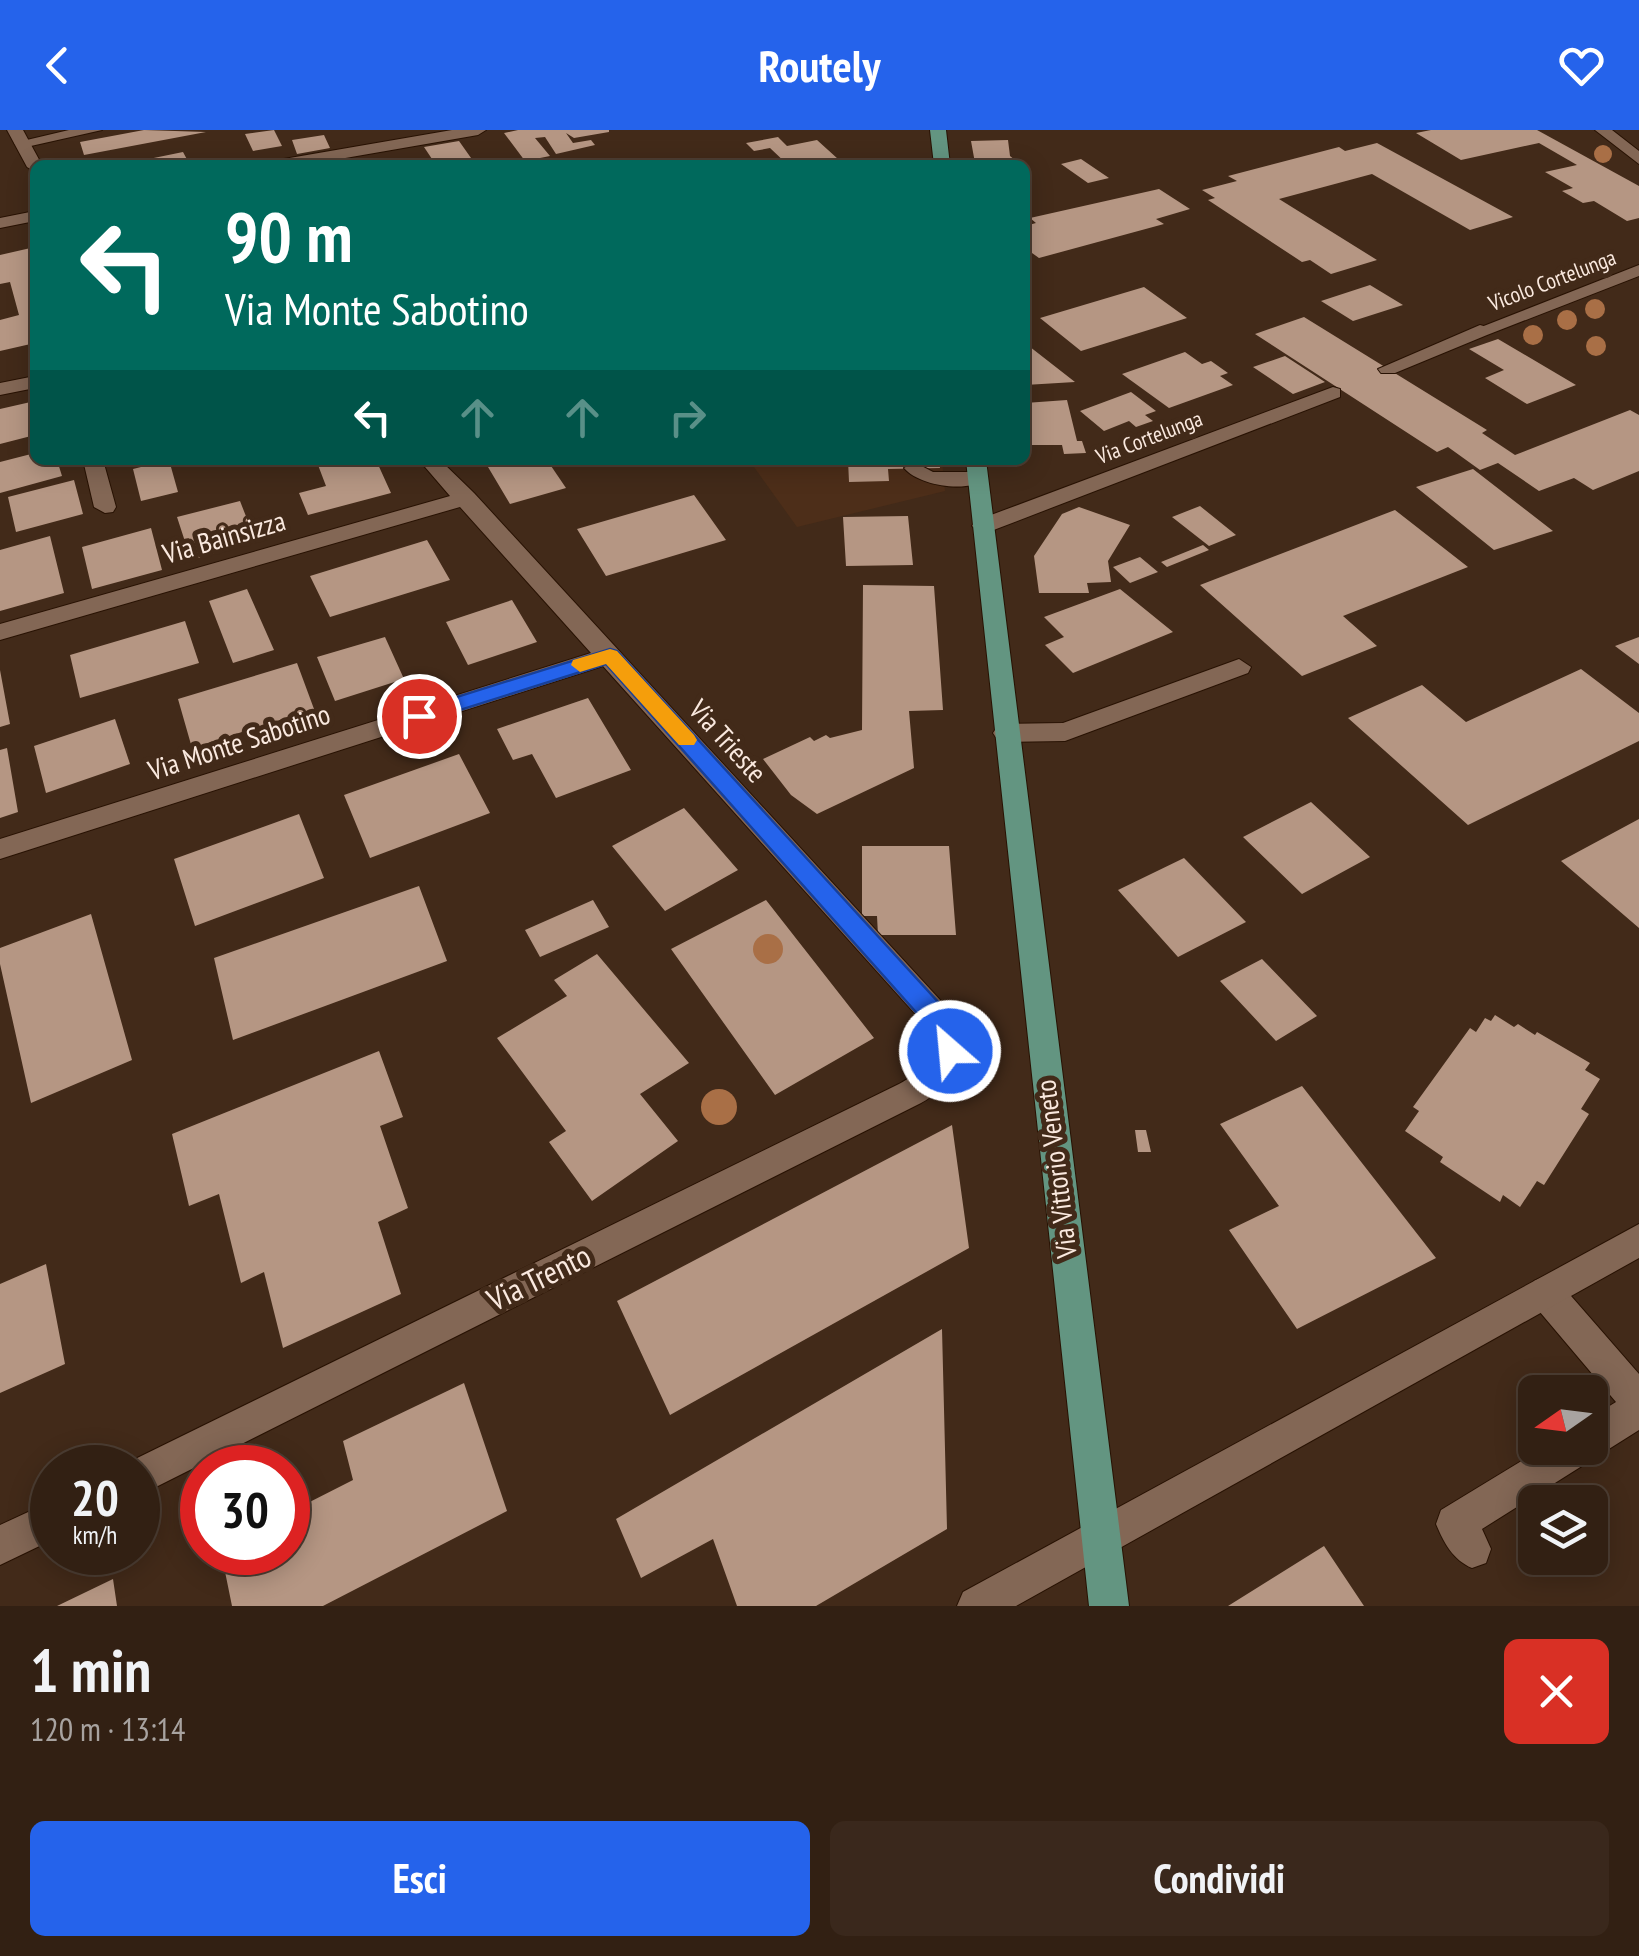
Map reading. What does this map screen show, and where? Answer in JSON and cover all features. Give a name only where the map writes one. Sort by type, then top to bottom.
[{"type":"main road","points":[[938,130],[941,160]]},
{"type":"main road","name":"Via Vittorio Veneto","points":[[976,469],[1109,1606]]},
{"type":"street","points":[[31,160],[18,137],[94,130]]},
{"type":"street","points":[[307,160],[478,130]]},
{"type":"street","points":[[1603,130],[1639,159]]},
{"type":"street","points":[[0,223],[30,217]]},
{"type":"street","name":"Vicolo Cortelunga","points":[[1388,369],[1639,270]]},
{"type":"street","points":[[0,390],[30,383]]},
{"type":"street","name":"Via Cortelunga","points":[[982,526],[1337,391]]},
{"type":"street","points":[[94,465],[105,507]]},
{"type":"street","name":"Via Trieste","points":[[433,465],[941,1022],[950,1051],[939,1076]]},
{"type":"street","points":[[914,468],[928,478],[976,469]]},
{"type":"street","name":"Via Bainsizza","points":[[0,632],[466,498]]},
{"type":"street","name":"Via Monte Sabotino","points":[[0,848],[610,656]]},
{"type":"street","points":[[1006,732],[1065,732],[1239,667]]},
{"type":"street","name":"Via Trento","points":[[160,1467],[939,1076]]},
{"type":"street","points":[[977,1606],[1639,1240]]},
{"type":"street","points":[[1546,1293],[1639,1405],[1608,1427]]},
{"type":"street","points":[[1472,1548],[1455,1524],[1550,1465]]},
{"type":"street","points":[[0,1546],[30,1531]]},
{"type":"shaded area","points":[[753,465],[942,465],[945,491],[797,527]]},
{"type":"building","points":[[144,130],[206,132],[84,155],[80,142]]},
{"type":"building","points":[[274,130],[282,146],[253,151],[245,134]]},
{"type":"building","points":[[609,130],[574,138],[566,133],[573,143],[591,140],[595,145],[556,154],[545,137],[535,138],[550,156],[530,160],[524,160],[504,133]]},
{"type":"building","points":[[1537,130],[1639,186],[1639,218],[1627,221],[1594,201],[1583,203],[1562,191],[1573,188],[1545,172],[1577,165],[1539,143],[1461,160],[1416,133]]},
{"type":"building","points":[[324,135],[330,148],[297,154],[292,140]]},
{"type":"building","points":[[778,137],[787,146],[817,140],[838,159],[783,160],[770,148],[754,151],[746,143]]},
{"type":"building","points":[[1008,140],[1010,156],[1015,160],[974,160],[971,141]]},
{"type":"building","points":[[459,141],[472,160],[433,160],[424,147]]},
{"type":"building","points":[[1377,143],[1513,217],[1470,230],[1372,174],[1279,199],[1377,260],[1331,274],[1310,260],[1302,262],[1208,200],[1215,198],[1202,190],[1237,181],[1228,176],[1339,147],[1345,151]]},
{"type":"building","points":[[183,152],[187,160],[144,160]]},
{"type":"building","points":[[1081,159],[1109,178],[1088,183],[1061,164]]},
{"type":"building","points":[[1159,189],[1190,209],[1156,219],[1164,224],[1039,258],[1030,252],[1030,225],[1036,223],[1030,218]]},
{"type":"building","points":[[30,248],[30,344],[0,351],[0,320],[19,315],[10,282],[0,284],[0,255]]},
{"type":"building","points":[[1370,285],[1403,305],[1353,321],[1321,301]]},
{"type":"building","points":[[1144,287],[1187,318],[1081,351],[1040,318]]},
{"type":"building","points":[[1304,317],[1487,430],[1482,433],[1515,455],[1630,410],[1639,415],[1639,471],[1593,490],[1574,478],[1539,491],[1498,463],[1480,470],[1448,447],[1437,452],[1255,334]]},
{"type":"building","points":[[1498,339],[1576,385],[1527,404],[1485,378],[1504,370],[1469,349]]},
{"type":"building","points":[[1030,347],[1075,382],[1030,385]]},
{"type":"building","points":[[1185,352],[1202,364],[1211,361],[1228,373],[1220,376],[1233,385],[1169,408],[1122,374]]},
{"type":"building","points":[[1285,356],[1325,382],[1293,394],[1253,367]]},
{"type":"building","points":[[1131,392],[1156,411],[1145,415],[1153,421],[1136,427],[1129,421],[1104,431],[1080,411]]},
{"type":"building","points":[[1067,400],[1077,441],[1082,441],[1086,453],[1064,454],[1062,445],[1030,445],[1030,403]]},
{"type":"building","points":[[30,402],[30,436],[0,444],[0,409]]},
{"type":"building","points":[[30,454],[30,465],[59,465],[62,476],[0,493],[0,462]]},
{"type":"building","points":[[170,465],[178,492],[141,501],[133,469]]},
{"type":"building","points":[[318,465],[378,465],[391,493],[308,515],[299,493],[326,486]]},
{"type":"building","points":[[550,465],[566,488],[510,504],[488,467]]},
{"type":"building","points":[[848,465],[940,465],[940,468],[888,469],[889,481],[849,482]]},
{"type":"building","points":[[1473,469],[1553,531],[1494,550],[1416,487]]},
{"type":"building","points":[[74,480],[83,514],[16,532],[8,497]]},
{"type":"building","points":[[694,495],[726,540],[606,576],[577,529]]},
{"type":"building","points":[[240,501],[256,542],[191,560],[177,517]]},
{"type":"building","points":[[1200,506],[1236,535],[1209,546],[1172,517]]},
{"type":"building","points":[[1079,507],[1130,525],[1108,561],[1111,582],[1087,583],[1089,593],[1039,593],[1034,556],[1062,514]]},
{"type":"building","points":[[1395,510],[1468,567],[1343,616],[1377,646],[1302,676],[1200,585]]},
{"type":"building","points":[[908,516],[913,565],[846,566],[843,517]]},
{"type":"building","points":[[151,528],[162,570],[92,589],[82,547]]},
{"type":"building","points":[[50,536],[64,593],[0,611],[0,550]]},
{"type":"building","points":[[427,540],[450,580],[330,617],[310,576]]},
{"type":"building","points":[[1203,545],[1209,550],[1167,567],[1161,562]]},
{"type":"building","points":[[1140,557],[1158,572],[1130,583],[1113,567]]},
{"type":"building","points":[[863,585],[934,586],[943,710],[909,711],[914,768],[817,814],[791,795],[763,759],[810,737],[814,741],[826,735],[830,738],[862,730]]},
{"type":"building","points":[[247,589],[274,650],[233,663],[209,601]]},
{"type":"building","points":[[1120,589],[1173,632],[1073,673],[1045,645],[1064,637],[1044,617]]},
{"type":"building","points":[[512,600],[537,642],[468,665],[446,622]]},
{"type":"building","points":[[185,621],[199,663],[80,698],[70,655]]},
{"type":"building","points":[[385,637],[404,679],[335,701],[317,657]]},
{"type":"building","points":[[1639,637],[1639,664],[1615,646]]},
{"type":"building","points":[[297,663],[314,709],[192,748],[178,699]]},
{"type":"building","points":[[1581,669],[1639,713],[1639,741],[1468,825],[1348,718],[1422,685],[1466,722]]},
{"type":"building","points":[[0,670],[10,724],[0,727]]},
{"type":"building","points":[[588,698],[631,770],[556,798],[532,754],[513,760],[497,729]]},
{"type":"building","points":[[115,719],[130,764],[46,793],[34,746]]},
{"type":"building","points":[[7,748],[18,812],[0,818],[0,750]]},
{"type":"building","points":[[459,754],[490,813],[370,858],[344,795]]},
{"type":"building","points":[[1311,802],[1370,857],[1302,894],[1243,837]]},
{"type":"building","points":[[684,808],[738,870],[665,911],[612,846]]},
{"type":"building","points":[[299,814],[324,878],[195,926],[174,859]]},
{"type":"building","points":[[1639,819],[1639,928],[1561,861]]},
{"type":"building","points":[[862,846],[949,846],[956,935],[878,935],[877,916],[862,916]]},
{"type":"building","points":[[1184,858],[1246,922],[1178,957],[1118,890]]},
{"type":"building","points":[[419,886],[447,961],[233,1040],[214,958]]},
{"type":"building","points":[[593,900],[609,927],[540,957],[525,930]]},
{"type":"building","points":[[766,900],[874,1038],[775,1095],[671,949]]},
{"type":"building","points":[[91,914],[132,1060],[31,1103],[0,964],[0,948]]},
{"type":"building","points":[[597,954],[689,1063],[640,1094],[678,1141],[592,1201],[549,1142],[566,1131],[497,1038],[567,996],[554,980]]},
{"type":"building","points":[[1262,959],[1317,1016],[1276,1041],[1220,981]]},
{"type":"building","points":[[1495,1015],[1514,1027],[1518,1024],[1535,1035],[1537,1032],[1590,1063],[1585,1070],[1600,1079],[1581,1109],[1589,1114],[1544,1185],[1537,1181],[1520,1207],[1503,1195],[1500,1202],[1440,1162],[1443,1157],[1405,1131],[1419,1111],[1413,1107],[1470,1028],[1476,1032],[1485,1018],[1491,1021]]},
{"type":"building","points":[[379,1051],[403,1117],[380,1126],[408,1208],[378,1222],[401,1294],[283,1348],[264,1272],[241,1283],[219,1194],[189,1206],[172,1134]]},
{"type":"building","points":[[1302,1086],[1436,1258],[1297,1329],[1229,1230],[1279,1206],[1220,1124]]},
{"type":"building","points":[[952,1125],[969,1248],[670,1415],[617,1301]]},
{"type":"building","points":[[1135,1130],[1146,1130],[1151,1152],[1138,1152]]},
{"type":"building","points":[[46,1264],[65,1364],[0,1393],[0,1284]]},
{"type":"building","points":[[942,1329],[947,1529],[816,1606],[737,1606],[713,1539],[641,1578],[616,1519]]},
{"type":"building","points":[[464,1383],[507,1511],[323,1606],[232,1606],[226,1575],[310,1575],[310,1502],[353,1480],[343,1441]]},
{"type":"building","points":[[1324,1546],[1364,1606],[1228,1606]]},
{"type":"building","points":[[113,1579],[117,1606],[57,1606]]},
{"type":"slow traffic","points":[[580,665],[610,656],[686,740]]},
{"type":"route","points":[[419,716],[610,656],[941,1022],[950,1051]]}]
